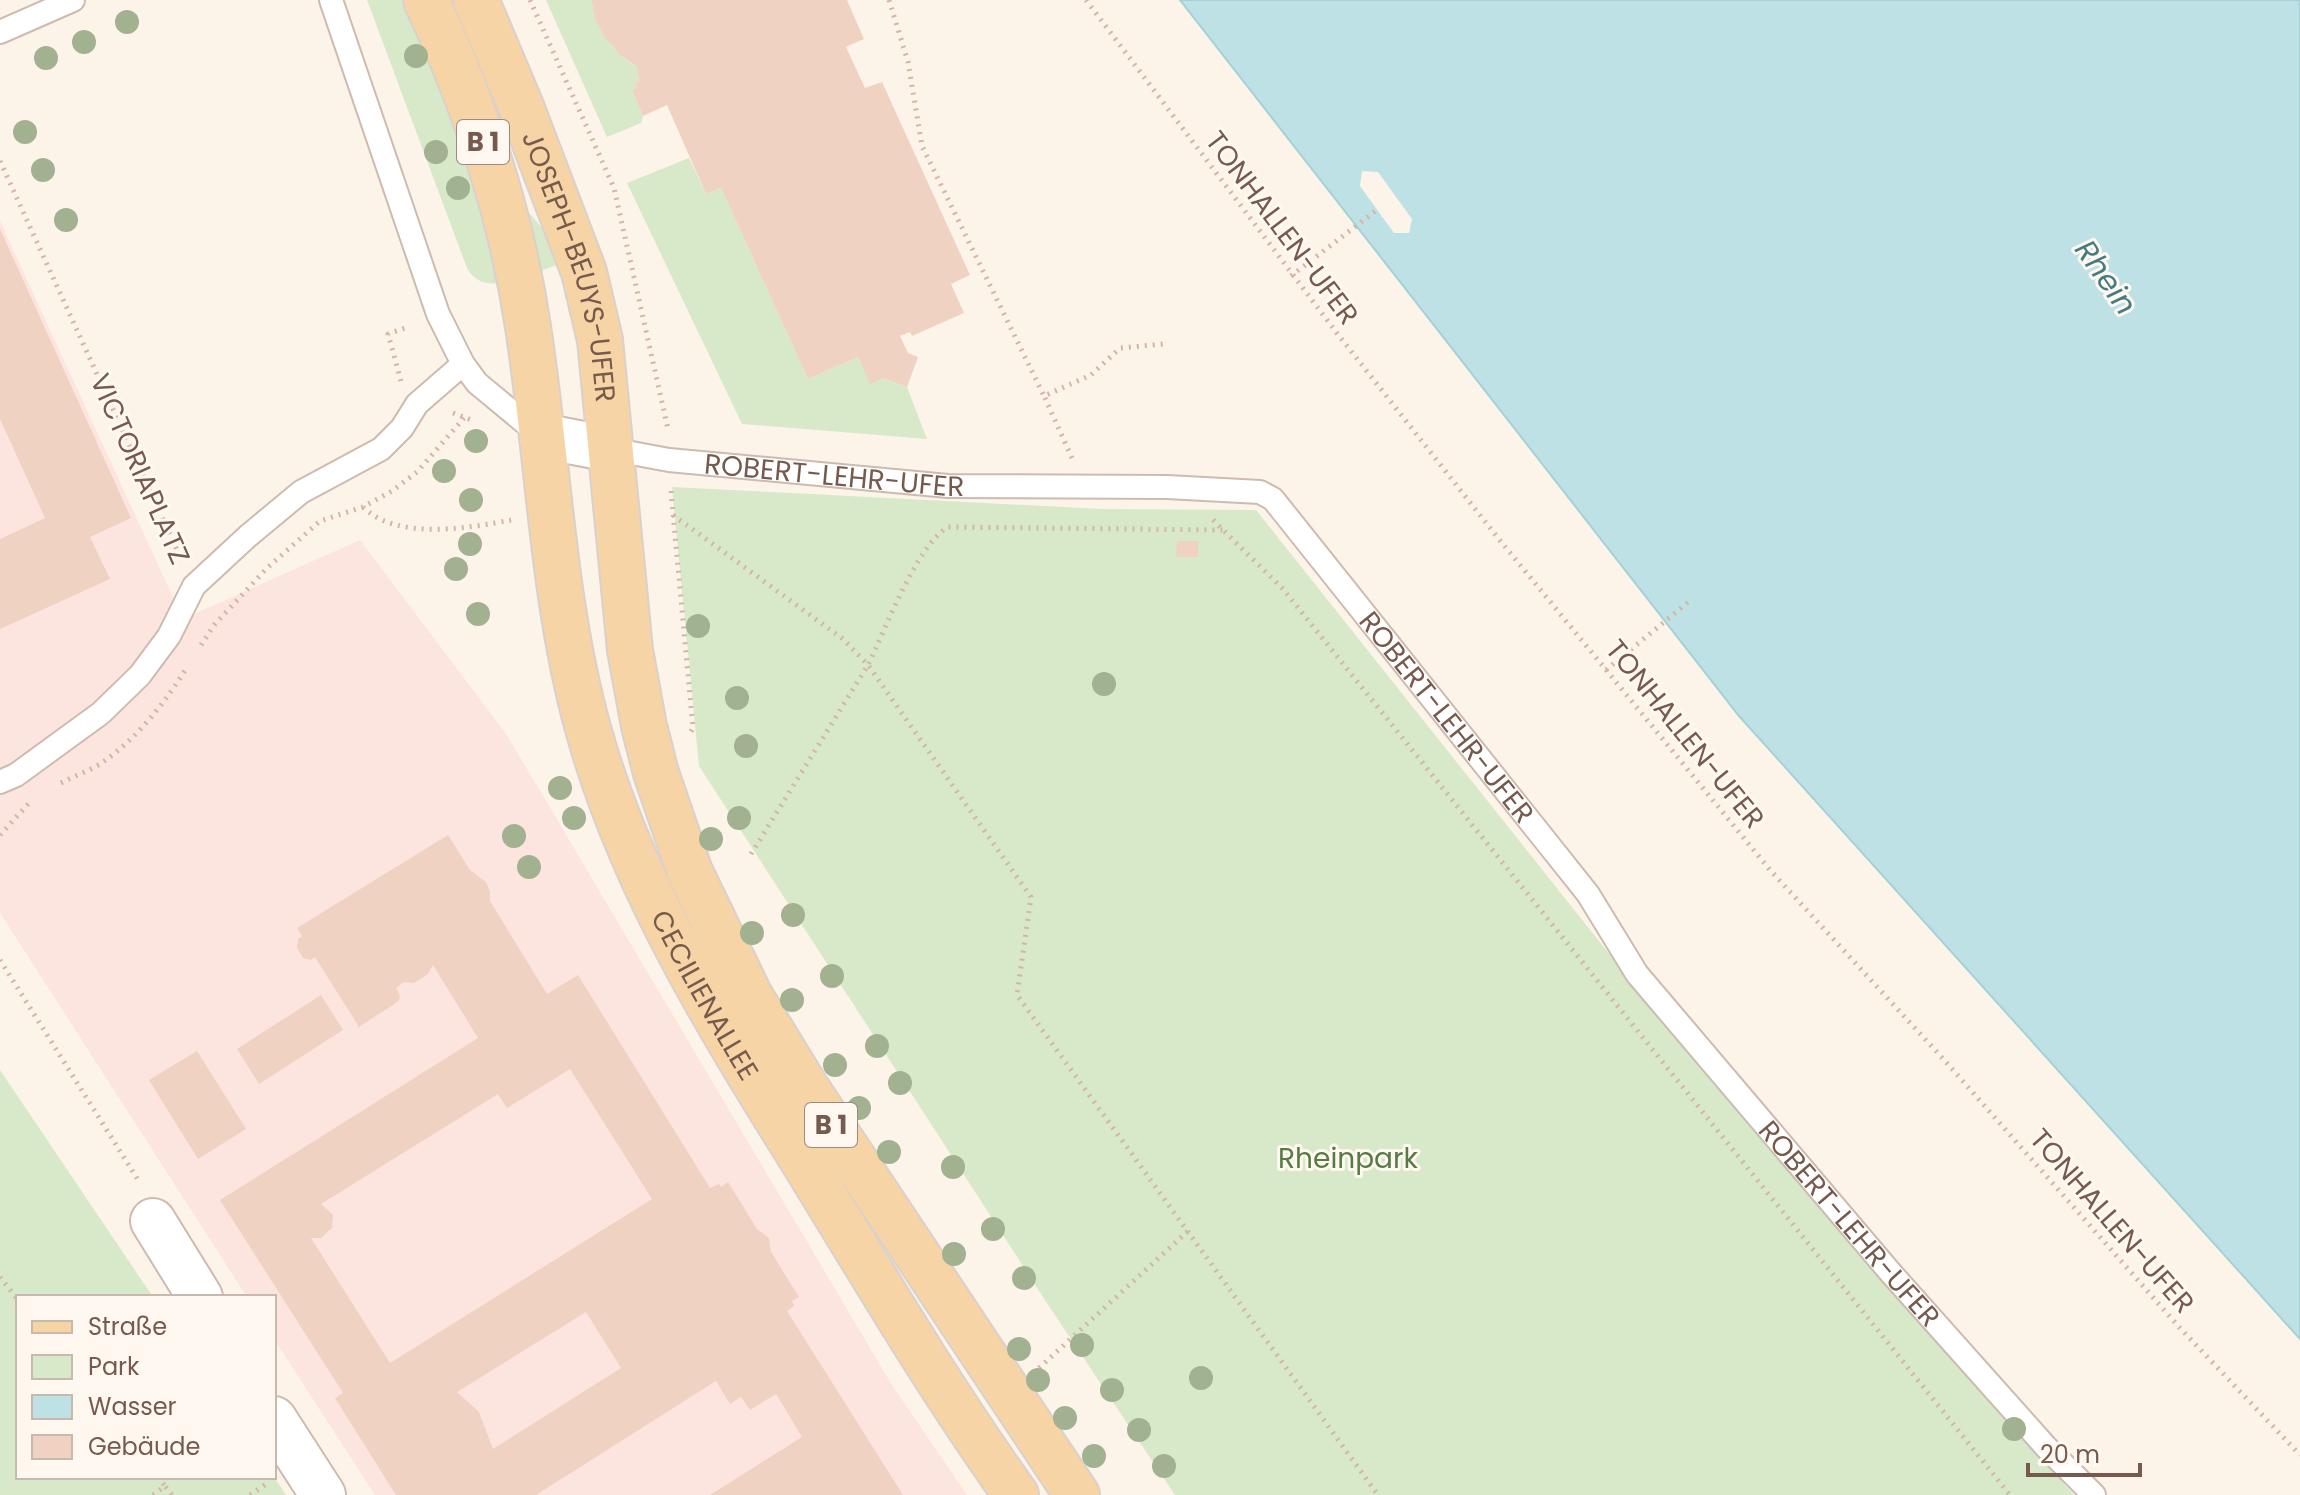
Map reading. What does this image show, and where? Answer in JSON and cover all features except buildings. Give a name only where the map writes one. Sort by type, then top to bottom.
[{"type":"main road","name":"JOSEPH-BEUYS-UFER","points":[[426,0],[454,60],[506,216],[529,329],[542,436]]},
{"type":"main road","name":"JOSEPH-BEUYS-UFER","points":[[476,0],[520,104],[584,272],[600,340],[610,449]]},
{"type":"main road","name":"CECILIENALLEE","points":[[542,436],[574,671],[588,730],[610,797],[641,874],[686,962],[763,1097],[947,1396],[1016,1495]]},
{"type":"main road","name":"CECILIENALLEE","points":[[610,449],[630,650],[644,726],[669,817],[690,872],[750,996],[805,1086],[1077,1495]]},
{"type":"street","name":"ROBERT-LEHR-UFER","points":[[542,436],[610,449]]},
{"type":"street","points":[[147,1203],[199,1295]]},
{"type":"street","points":[[276,1422],[323,1495]]},
{"type":"lane","points":[[0,32],[73,0]]},
{"type":"lane","points":[[331,0],[438,314],[463,364],[477,383],[542,436]]},
{"type":"lane","points":[[464,0],[495,45]]},
{"type":"lane","name":"VICTORIAPLATZ","points":[[194,586],[301,492],[381,449],[402,428],[417,404],[463,364]]},
{"type":"lane","name":"ROBERT-LEHR-UFER","points":[[610,449],[669,460],[948,486],[1167,487],[1260,492],[1273,499],[1588,894],[1637,974],[1890,1272],[2046,1447],[2094,1495]]},
{"type":"lane","points":[[0,782],[16,775],[101,713],[140,675],[169,636],[194,586]]},
{"type":"path","points":[[889,0],[908,62],[922,146],[1073,461],[1094,488]]},
{"type":"path","name":"TONHALLEN-UFER","points":[[1086,0],[1291,276],[1498,538],[1770,870],[1946,1062],[2180,1328],[2300,1455]]},
{"type":"path","name":"VICTORIAPLATZ","points":[[0,161],[194,586]]},
{"type":"path","points":[[1291,276],[1378,209]]},
{"type":"path","points":[[388,334],[408,327]]},
{"type":"path","points":[[1044,396],[1091,375],[1120,348],[1163,344]]},
{"type":"path","points":[[198,649],[215,624],[266,569],[320,521],[363,507],[392,491],[417,472],[464,418]]},
{"type":"path","points":[[363,507],[372,517],[429,529],[459,528],[524,518]]},
{"type":"path","points":[[685,743],[693,728],[672,514],[843,639],[868,665],[1031,897],[1017,995],[1378,1495]]},
{"type":"path","points":[[751,854],[868,665],[923,552],[938,533],[948,527],[1223,530],[1283,589],[2010,1495]]},
{"type":"path","points":[[1606,670],[1692,599]]},
{"type":"path","points":[[52,788],[101,764],[130,738],[166,701],[190,662]]},
{"type":"path","points":[[0,835],[32,800]]},
{"type":"path","points":[[0,960],[147,1203]]},
{"type":"path","points":[[1031,1374],[1188,1231]]},
{"type":"path","points":[[0,1277],[16,1297]]},
{"type":"path","points":[[160,1479],[172,1495]]},
{"type":"path","points":[[250,1495],[265,1485]]},
{"type":"path","points":[[153,1495],[165,1486]]},
{"type":"shaded area","points":[[0,221],[183,619],[360,540],[507,735],[892,1385],[967,1495],[375,1495],[276,1342],[276,1295],[246,1295],[0,913]]},
{"type":"green space","points":[[367,0],[407,0],[471,162],[501,283],[481,282],[467,268]]},
{"type":"green space","points":[[546,0],[591,0],[606,39],[637,67],[639,81],[635,83],[637,88],[632,90],[643,116],[641,123],[607,137]]},
{"type":"green space","points":[[689,158],[706,194],[721,188],[808,379],[858,357],[870,383],[883,378],[907,387],[927,439],[742,424],[627,183]]},
{"type":"green space","points":[[529,213],[548,236],[563,263],[537,272],[525,215]]},
{"type":"green space","name":"Rheinpark","points":[[672,487],[1102,509],[1256,510],[1618,965],[1931,1334],[2074,1495],[1175,1495],[699,766]]},
{"type":"green space","points":[[0,1070],[152,1295],[16,1295],[16,1479],[275,1479],[286,1495],[0,1495]]},
{"type":"water","name":"Rhein","points":[[1180,0],[2300,0],[2300,1339],[1739,716]]},
{"type":"pier","points":[[1362,171],[1378,172],[1412,219],[1409,233],[1394,233],[1360,186]]}]
